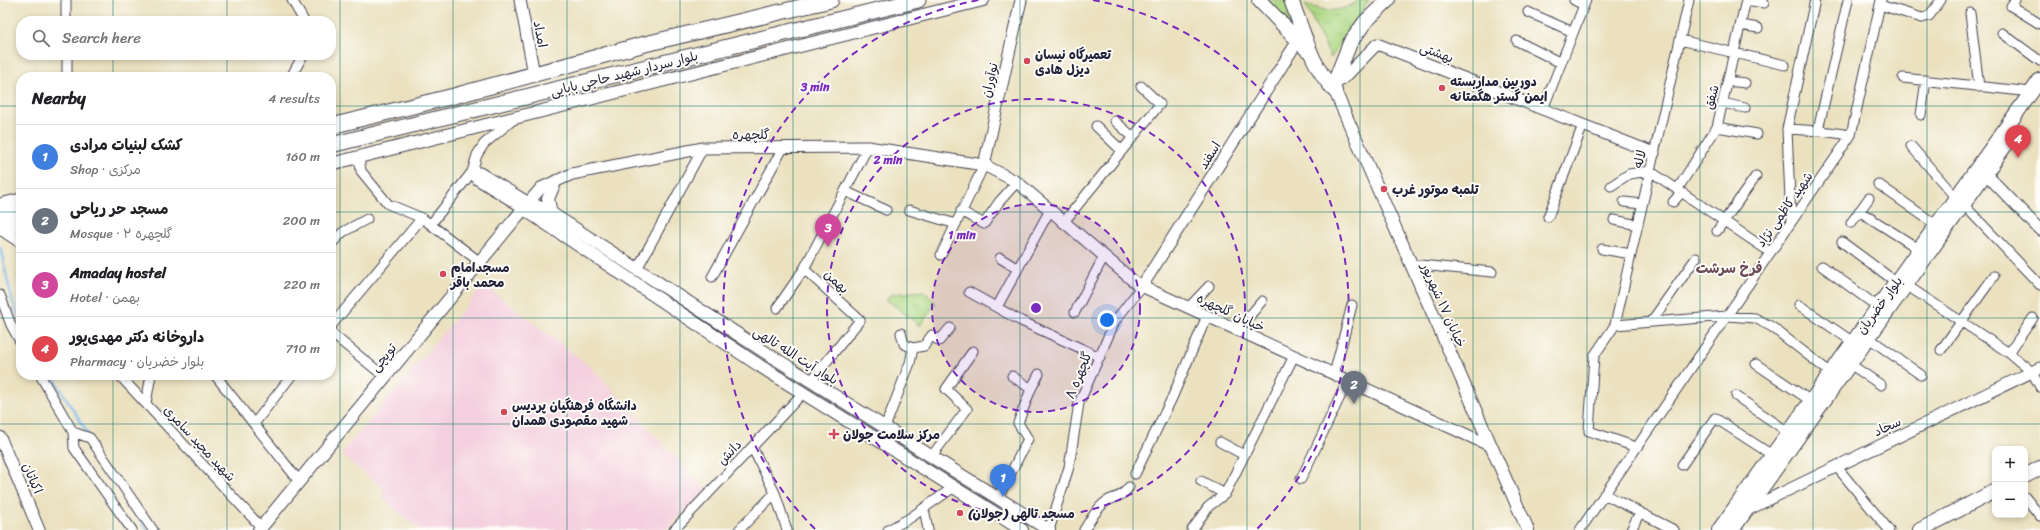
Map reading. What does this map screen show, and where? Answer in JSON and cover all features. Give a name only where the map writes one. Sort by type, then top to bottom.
[{"type":"highway","name":"بلوار سردار شهید حاجی بابایی","points":[[336,125],[751,18],[831,0]]},
{"type":"highway","name":"بلوار سردار شهید حاجی بابایی","points":[[336,144],[918,0]]},
{"type":"highway","points":[[751,18],[754,41]]},
{"type":"highway","points":[[0,206],[16,202]]},
{"type":"highway","points":[[0,228],[16,224]]},
{"type":"main road","points":[[336,163],[983,0]]},
{"type":"main road","points":[[1259,0],[1299,39],[1315,60]]},
{"type":"main road","points":[[1291,0],[1315,60],[1329,85],[1334,88]]},
{"type":"main road","points":[[1298,0],[1334,88]]},
{"type":"main road","points":[[1334,88],[1350,43],[1365,22],[1388,0]]},
{"type":"main road","points":[[778,35],[780,51]]},
{"type":"main road","name":"بلوار خضریان","points":[[1732,530],[1869,338],[1919,249],[1936,226],[1985,173],[2035,94],[2040,80]]},
{"type":"main road","name":"خیابان ۱۷ شهریور","points":[[1334,88],[1528,530]]},
{"type":"main road","name":"بلوار خضریان","points":[[1718,530],[1878,307],[1901,283],[2035,94]]},
{"type":"main road","points":[[358,139],[359,157]]},
{"type":"main road","points":[[551,213],[548,199],[555,182]]},
{"type":"main road","points":[[526,205],[803,393],[1022,530]]},
{"type":"main road","name":"بلوار آیت الله تالهی","points":[[526,205],[551,213],[811,381],[1049,530]]},
{"type":"main road","name":"توپچی","points":[[260,529],[526,205]]},
{"type":"main road","points":[[0,215],[16,211]]},
{"type":"main road","points":[[0,228],[16,239]]},
{"type":"main road","points":[[2028,474],[2040,468]]},
{"type":"main road","points":[[954,487],[962,476]]},
{"type":"main road","points":[[1920,530],[1992,493]]},
{"type":"street","points":[[66,0],[66,16]]},
{"type":"street","points":[[292,0],[301,16]]},
{"type":"street","name":"امداد","points":[[520,0],[534,74]]},
{"type":"street","name":"نوآوران","points":[[984,165],[1021,0]]},
{"type":"street","points":[[1543,109],[1585,3],[1574,0]]},
{"type":"street","name":"لاله","points":[[1615,324],[1689,0]]},
{"type":"street","points":[[1746,0],[1764,4]]},
{"type":"street","name":"شفق","points":[[1673,202],[1717,127],[1746,0]]},
{"type":"street","points":[[1791,222],[1787,129],[1815,0]]},
{"type":"street","points":[[1818,130],[1848,0]]},
{"type":"street","points":[[1880,2],[1922,18],[1929,16],[1941,0]]},
{"type":"street","points":[[2015,0],[2011,6],[2040,24]]},
{"type":"street","name":"شهید کاظمی نژاد","points":[[1580,530],[1851,135],[1880,2]]},
{"type":"street","points":[[1528,12],[1573,32]]},
{"type":"street","points":[[1970,13],[1979,86]]},
{"type":"street","points":[[1741,25],[1758,28]]},
{"type":"street","points":[[2002,34],[2040,61]]},
{"type":"street","name":"اسفند","points":[[1142,286],[1299,39]]},
{"type":"street","points":[[1680,40],[1785,65]]},
{"type":"street","points":[[1517,41],[1561,63]]},
{"type":"street","name":"بهشتی","points":[[1334,88],[1377,44],[1654,153]]},
{"type":"street","points":[[67,60],[67,72]]},
{"type":"street","points":[[294,72],[300,60]]},
{"type":"street","points":[[1903,78],[1979,86],[2035,94]]},
{"type":"street","points":[[1728,80],[1745,84]]},
{"type":"street","points":[[1921,116],[1926,80]]},
{"type":"street","points":[[1064,223],[1160,104],[1141,86]]},
{"type":"street","points":[[1723,103],[1745,108]]},
{"type":"street","points":[[431,224],[472,172],[476,155],[484,144],[517,117]]},
{"type":"street","points":[[1115,121],[1133,137]]},
{"type":"street","points":[[1548,218],[1583,125]]},
{"type":"street","points":[[1096,126],[1122,151]]},
{"type":"street","points":[[1717,127],[1757,134]]},
{"type":"street","points":[[1787,129],[1818,130],[1851,135]]},
{"type":"street","points":[[1911,146],[1960,201],[2040,285]]},
{"type":"street","name":"گلچهره","points":[[526,205],[541,188],[572,174],[595,168],[703,148],[868,147],[984,165]]},
{"type":"street","name":"بهمن","points":[[811,381],[860,320],[804,269],[868,147]]},
{"type":"street","points":[[637,269],[703,148]]},
{"type":"street","points":[[712,277],[783,148]]},
{"type":"street","points":[[359,157],[361,171],[388,204],[422,218],[480,262]]},
{"type":"street","points":[[941,255],[984,165]]},
{"type":"street","name":"خیابان گلچهره","points":[[984,165],[1017,182],[1064,223],[1142,286],[1491,446]]},
{"type":"street","points":[[1611,186],[1629,174],[1650,171],[1770,252]]},
{"type":"street","points":[[472,172],[477,180],[526,205]]},
{"type":"street","points":[[1985,173],[2040,230]]},
{"type":"street","points":[[1717,231],[1725,222],[1756,176]]},
{"type":"street","points":[[961,211],[984,224],[999,202],[1017,182]]},
{"type":"street","points":[[1878,184],[1936,226]]},
{"type":"street","points":[[845,191],[886,210]]},
{"type":"street","points":[[1851,223],[1869,198]]},
{"type":"street","points":[[1624,202],[1642,204]]},
{"type":"street","points":[[909,210],[956,224]]},
{"type":"street","points":[[997,307],[1050,210]]},
{"type":"street","points":[[1859,211],[1919,249]]},
{"type":"street","points":[[336,320],[422,218]]},
{"type":"street","points":[[336,239],[344,232],[366,219]]},
{"type":"street","points":[[1614,220],[1638,225]]},
{"type":"street","points":[[1842,242],[1901,283],[2036,370],[2040,387]]},
{"type":"street","points":[[1602,249],[1631,254]]},
{"type":"street","points":[[1075,312],[1104,256]]},
{"type":"street","points":[[1000,258],[1018,269]]},
{"type":"street","points":[[1651,322],[1696,258]]},
{"type":"street","points":[[1410,264],[1492,272]]},
{"type":"street","points":[[1822,266],[1878,307]]},
{"type":"street","points":[[777,308],[804,269]]},
{"type":"street","points":[[1941,350],[1994,276]]},
{"type":"street","name":"گلچهره ۸","points":[[1049,530],[1069,467],[1079,404],[1116,321],[1142,286]]},
{"type":"street","points":[[1189,308],[1209,286]]},
{"type":"street","points":[[969,292],[1021,321],[1100,357]]},
{"type":"street","points":[[0,295],[11,325],[16,334]]},
{"type":"street","points":[[1238,330],[1262,301]]},
{"type":"street","points":[[1334,374],[1352,305]]},
{"type":"street","points":[[1799,305],[1853,342]]},
{"type":"street","points":[[1135,474],[1172,398],[1207,316]]},
{"type":"street","points":[[1636,447],[1589,431],[1594,356],[1615,324],[1727,316],[1755,318],[1772,327],[1831,373]]},
{"type":"street","points":[[2009,353],[2033,318]]},
{"type":"street","points":[[901,333],[904,344],[913,348],[924,346],[932,335],[939,341],[950,328]]},
{"type":"street","points":[[336,337],[385,377]]},
{"type":"street","points":[[1869,338],[1921,375]]},
{"type":"street","points":[[885,427],[910,363],[913,348]]},
{"type":"street","points":[[931,457],[967,409],[946,390],[973,351]]},
{"type":"street","points":[[1192,530],[1208,507],[1225,494],[1294,356]]},
{"type":"street","points":[[1756,364],[1811,401]]},
{"type":"street","points":[[1850,364],[1881,385]]},
{"type":"street","name":"سجاد","points":[[1747,510],[2036,370]]},
{"type":"street","points":[[998,498],[1028,439],[1018,423],[1031,389],[1039,374]]},
{"type":"street","points":[[1012,376],[1031,389]]},
{"type":"street","points":[[43,380],[73,432],[74,448],[132,530]]},
{"type":"street","name":"شهید مجید سامری","points":[[124,380],[260,529]]},
{"type":"street","points":[[146,403],[150,380]]},
{"type":"street","points":[[220,380],[299,481]]},
{"type":"street","points":[[254,424],[288,380]]},
{"type":"street","points":[[1301,479],[1348,380]]},
{"type":"street","name":"دانش","points":[[674,530],[803,393]]},
{"type":"street","points":[[1736,396],[1788,432]]},
{"type":"street","points":[[1682,465],[1715,418],[1772,455]]},
{"type":"street","points":[[73,432],[90,438],[153,530]]},
{"type":"street","name":"اکباتان","points":[[0,438],[40,530]]},
{"type":"street","points":[[1220,442],[1244,455]]},
{"type":"street","points":[[752,447],[775,494],[787,530]]},
{"type":"street","points":[[1836,466],[1889,530]]},
{"type":"street","points":[[1201,481],[1225,494]]},
{"type":"street","points":[[888,530],[924,508],[954,487]]},
{"type":"street","points":[[1084,530],[1100,506],[1109,500],[1123,495],[1129,487]]},
{"type":"street","points":[[739,530],[775,494]]},
{"type":"street","points":[[1604,494],[1670,529]]},
{"type":"street","points":[[2028,501],[2040,516]]},
{"type":"street","points":[[924,508],[928,530]]},
{"type":"street","points":[[1631,530],[1640,512]]},
{"type":"shaded area","name":"دانشگاه فرهنگیان پردیس شهید مقصودی همدان","points":[[484,285],[593,369],[706,490],[666,530],[420,530],[381,497],[386,491],[341,454]]},
{"type":"green space","points":[[1262,0],[1291,0],[1310,43]]},
{"type":"green space","points":[[1359,0],[1369,0],[1331,58],[1305,4],[1319,9],[1339,10],[1352,5]]},
{"type":"green space","points":[[924,291],[936,303],[920,326],[886,299],[892,294]]},
{"type":"waterway","points":[[0,247],[12,300],[16,310]]},
{"type":"waterway","points":[[55,380],[88,434]]},
{"type":"waterway","points":[[141,520],[147,530]]},
{"type":"place","name":"تعمیرگاه نیسان دیزل هادی","points":[[1027,61]]},
{"type":"place","name":"دوربین مداربسته ایمن گستر هگمتانه","points":[[1442,88]]},
{"type":"place","name":"داروخانه دکتر مهدی‌پور","points":[[2018,158]]},
{"type":"place","name":"تلمبه موتور غرب","points":[[1384,189]]},
{"type":"place","name":"Amaday hostel","points":[[828,247]]},
{"type":"place","name":"مسجدامام محمد باقر","points":[[443,274]]},
{"type":"place","name":"مسجد حر ریاحی","points":[[1354,404]]},
{"type":"place","name":"دانشگاه فرهنگیان پردیس شهید مقصودی همدان","points":[[504,412]]},
{"type":"place","name":"مرکز سلامت جولان","points":[[834,434]]},
{"type":"place","name":"کشک لبنیات مرادی","points":[[1003,497]]},
{"type":"place","name":"مسجد تالهی (جولان)","points":[[960,513]]},
{"type":"district","name":"فرخ سرشت","points":[[1729,268]]}]
